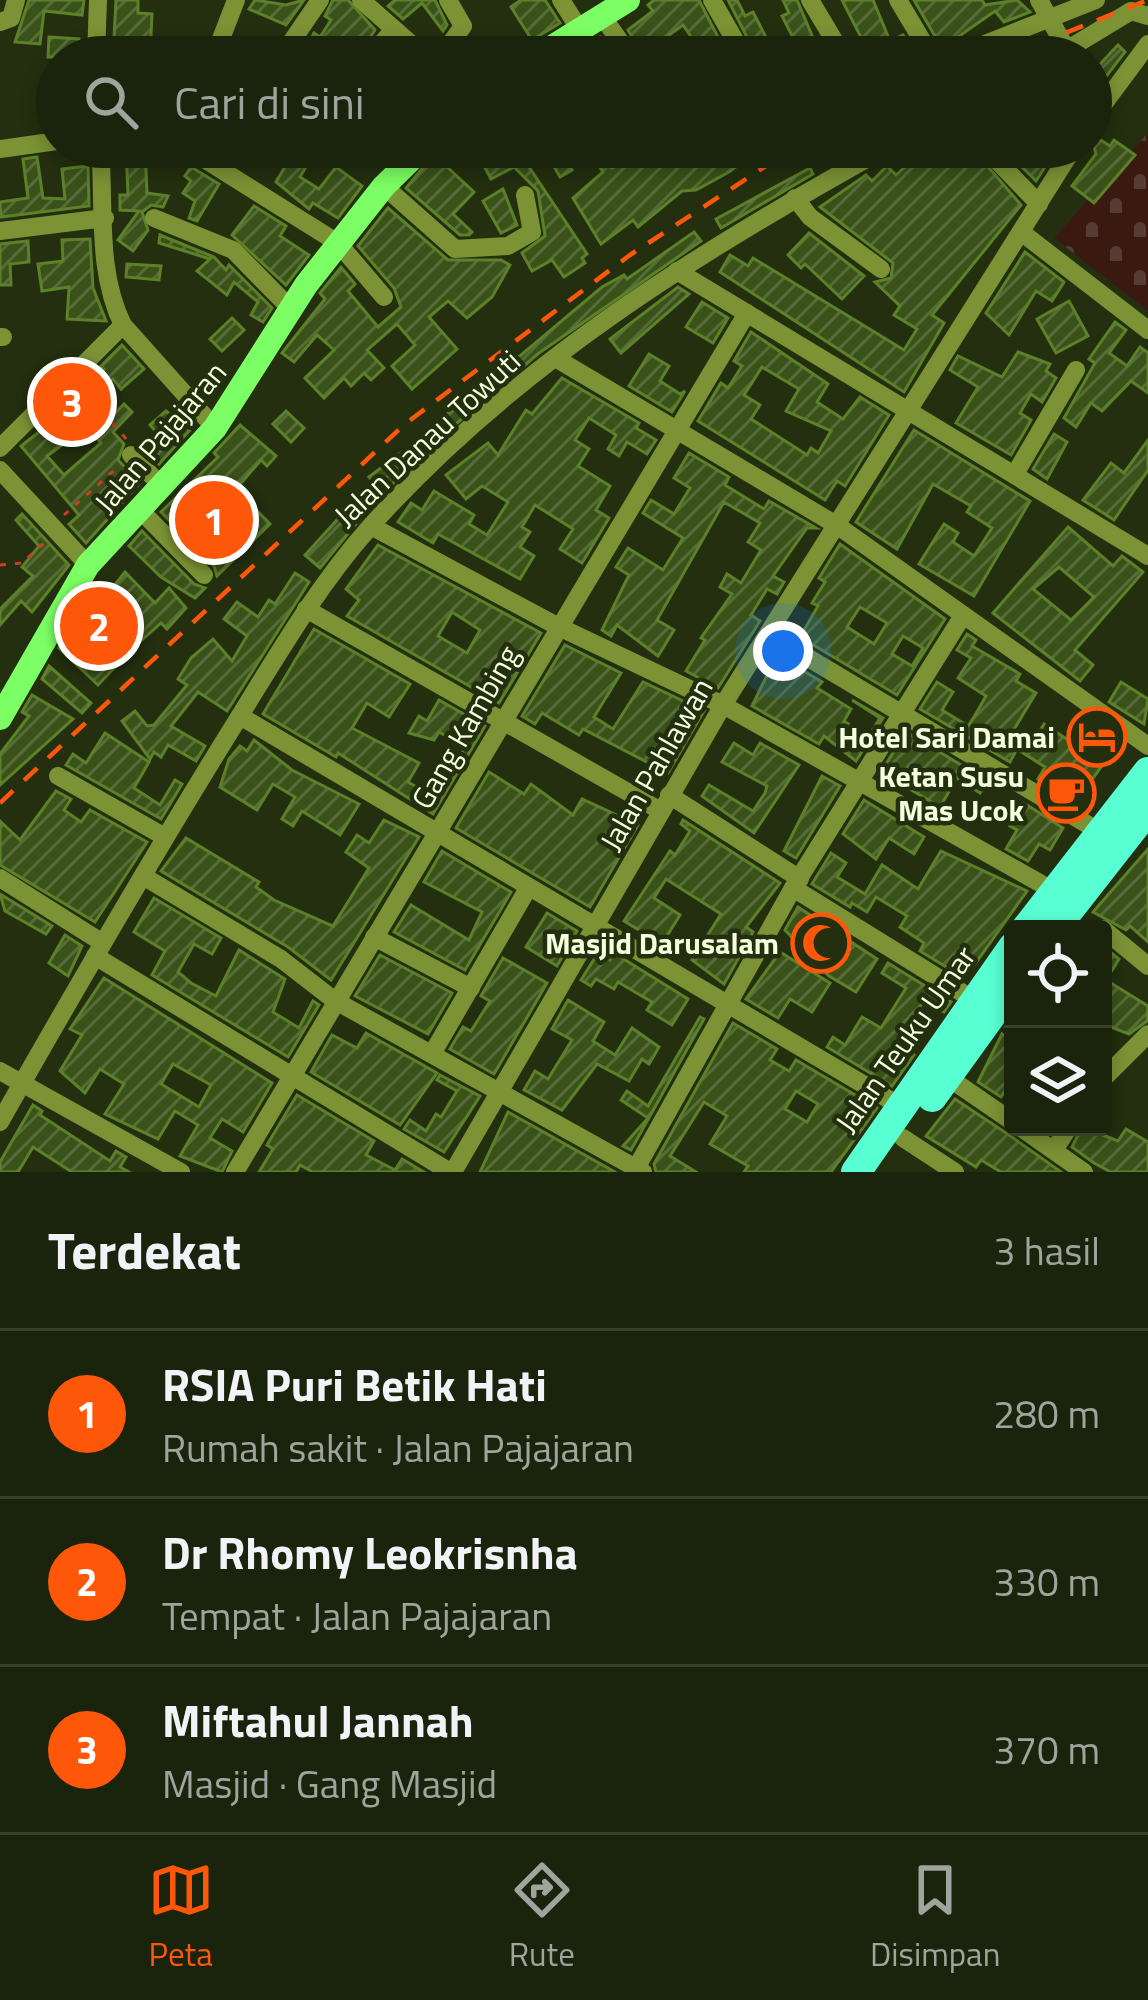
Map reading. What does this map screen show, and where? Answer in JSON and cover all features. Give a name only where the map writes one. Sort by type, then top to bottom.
[{"type":"highway","points":[[1060,908],[1100,832],[1148,772]]},
{"type":"highway","points":[[1060,908],[1148,809]]},
{"type":"highway","name":"Jalan Teuku Umar","points":[[856,1172],[1004,959]]},
{"type":"highway","name":"Jalan Teuku Umar","points":[[880,1172],[1004,997]]},
{"type":"main road","points":[[570,36],[628,0]]},
{"type":"main road","name":"Jalan Pajajaran","points":[[0,716],[88,565],[215,428],[338,243],[402,168]]},
{"type":"street","points":[[0,22],[11,18],[16,0]]},
{"type":"street","points":[[97,36],[98,0]]},
{"type":"street","points":[[222,36],[236,0]]},
{"type":"street","points":[[295,36],[320,0]]},
{"type":"street","points":[[361,0],[402,36]]},
{"type":"street","points":[[448,0],[463,26],[455,36]]},
{"type":"street","points":[[561,0],[607,36]]},
{"type":"street","points":[[712,0],[732,36]]},
{"type":"street","points":[[810,0],[831,36]]},
{"type":"street","points":[[898,0],[919,36]]},
{"type":"street","points":[[1039,0],[1053,36]]},
{"type":"street","points":[[1005,36],[1096,0]]},
{"type":"street","points":[[1090,36],[1131,11],[1148,16]]},
{"type":"street","points":[[388,36],[394,29]]},
{"type":"street","points":[[1112,93],[1148,44]]},
{"type":"street","points":[[0,149],[36,144]]},
{"type":"street","points":[[101,168],[106,274],[123,325],[215,428]]},
{"type":"street","points":[[218,168],[338,243],[384,297]]},
{"type":"street","name":"Jalan Danau Towuti","points":[[0,1123],[165,836],[306,609],[371,526],[469,431],[557,359],[677,271],[850,168]]},
{"type":"street","points":[[1004,168],[1039,204]]},
{"type":"street","name":"Jalan Pahlawan","points":[[452,1172],[723,705],[1061,168]]},
{"type":"street","points":[[384,186],[455,249],[524,240],[532,232],[525,195]]},
{"type":"street","points":[[795,198],[811,217],[881,269]]},
{"type":"street","points":[[0,232],[105,218]]},
{"type":"street","points":[[154,218],[233,250],[292,310]]},
{"type":"street","points":[[1021,232],[1148,330]]},
{"type":"street","points":[[677,271],[1148,556]]},
{"type":"street","name":"Gang Kambing","points":[[236,1172],[334,1000],[437,836],[557,626],[747,313]]},
{"type":"street","points":[[0,448],[123,325]]},
{"type":"street","points":[[557,359],[838,526],[1148,746]]},
{"type":"street","points":[[1015,474],[1076,370]]},
{"type":"street","points":[[131,455],[164,488]]},
{"type":"street","points":[[0,470],[88,565]]},
{"type":"street","points":[[141,511],[204,575]]},
{"type":"street","points":[[371,526],[557,626],[723,705],[862,783],[1060,908]]},
{"type":"street","points":[[306,609],[665,803],[974,1000]]},
{"type":"street","points":[[143,876],[281,959],[334,1000],[638,1171],[796,884],[962,617]]},
{"type":"street","points":[[770,635],[1100,832]]},
{"type":"street","points":[[240,716],[596,931],[900,1106]]},
{"type":"street","points":[[58,776],[165,836]]},
{"type":"street","points":[[0,878],[289,1076],[452,1172]]},
{"type":"street","points":[[431,1054],[527,890]]},
{"type":"street","points":[[1112,936],[1148,966]]},
{"type":"street","points":[[374,937],[471,988]]},
{"type":"street","points":[[1112,1069],[1148,1034]]},
{"type":"street","points":[[0,1071],[181,1172]]},
{"type":"street","points":[[946,1076],[1004,1116]]},
{"type":"street","points":[[1033,1136],[1084,1172]]},
{"type":"street","points":[[1054,1150],[1063,1136]]},
{"type":"street","points":[[903,1138],[955,1172]]},
{"type":"path","points":[[0,565],[22,563],[135,450],[72,376]]},
{"type":"green space","points":[[1148,133],[1148,311],[1054,238]]},
{"type":"building","points":[[29,0],[84,0],[82,15],[44,11],[36,44],[15,42]]},
{"type":"building","points":[[116,0],[138,0],[138,13],[152,14],[151,36],[114,36]]},
{"type":"building","points":[[255,0],[286,5],[304,0],[286,25],[249,9]]},
{"type":"building","points":[[333,0],[348,0],[375,30],[371,36],[321,36],[331,20],[325,16]]},
{"type":"building","points":[[395,0],[435,0],[447,25],[443,31],[422,3],[403,19],[388,6]]},
{"type":"building","points":[[521,0],[545,0],[560,23],[529,36],[511,7]]},
{"type":"building","points":[[654,0],[699,0],[717,36],[691,36],[683,25],[668,36],[632,36],[628,30],[653,11],[648,5]]},
{"type":"building","points":[[728,0],[737,0],[745,16],[753,12],[765,36],[746,36]]},
{"type":"building","points":[[783,0],[797,0],[812,36],[792,36],[782,16],[789,13]]},
{"type":"building","points":[[842,0],[873,0],[888,36],[860,36]]},
{"type":"building","points":[[914,0],[982,0],[985,5],[1017,0],[1030,12],[1004,22],[995,11],[959,36],[935,36]]},
{"type":"building","points":[[1118,45],[1125,52],[1112,69],[1112,51]]},
{"type":"building","points":[[1114,140],[1135,155],[1094,203],[1072,186],[1086,168],[1112,168]]},
{"type":"building","points":[[36,157],[43,198],[65,199],[62,169],[88,168],[89,206],[1,217],[0,202],[28,198],[23,159]]},
{"type":"building","points":[[127,168],[146,168],[147,193],[168,196],[163,207],[151,205],[142,212],[148,230],[133,251],[118,240],[139,211],[120,210],[120,195],[128,195]]},
{"type":"building","points":[[193,168],[219,184],[197,221],[189,218],[195,201],[183,193],[191,181],[185,176]]},
{"type":"building","points":[[284,168],[305,168],[300,177],[319,189],[337,168],[362,186],[338,218],[313,203],[309,209],[276,182]]},
{"type":"building","points":[[423,168],[448,168],[474,192],[453,214],[472,232],[460,235],[406,188]]},
{"type":"building","points":[[485,168],[512,168],[491,179]]},
{"type":"building","points":[[515,168],[530,168],[587,254],[582,258],[585,263],[564,277],[552,260],[532,271],[522,253],[545,236],[538,191]]},
{"type":"building","points":[[600,168],[734,168],[696,190],[682,191],[638,227],[633,220],[601,244],[573,198],[603,172]]},
{"type":"building","points":[[810,168],[813,174],[721,228],[716,219]]},
{"type":"building","points":[[889,168],[896,175],[904,168],[989,168],[1021,205],[932,315],[944,323],[904,392],[720,272],[730,255],[748,266],[753,258],[904,350],[917,329],[894,315],[900,306],[875,282],[891,278],[893,263],[820,207],[866,175],[872,181]]},
{"type":"building","points":[[1023,168],[1044,168],[1036,181]]},
{"type":"building","points":[[503,189],[517,225],[501,233],[483,201]]},
{"type":"building","points":[[254,206],[286,226],[280,236],[309,255],[286,285],[232,235]]},
{"type":"building","points":[[388,208],[448,260],[501,260],[510,265],[492,297],[467,318],[448,301],[429,317],[457,349],[412,389],[392,366],[415,345],[397,324],[367,350],[384,368],[371,380],[364,373],[351,386],[344,378],[324,398],[305,378],[334,350],[317,335],[294,362],[282,353],[325,299],[320,293],[341,267],[355,284],[348,291],[378,327],[401,307],[394,288],[358,246]]},
{"type":"building","points":[[694,232],[701,241],[539,353],[435,442],[426,434],[493,371],[511,357],[514,361],[602,287],[624,275],[627,279]]},
{"type":"building","points":[[809,233],[864,276],[842,299],[805,264],[801,268],[788,255]]},
{"type":"building","points":[[160,235],[214,257],[226,270],[229,265],[272,308],[263,322],[251,315],[258,302],[234,282],[227,295],[197,271],[210,259],[159,243]]},
{"type":"building","points":[[90,239],[93,288],[106,321],[67,319],[69,287],[42,291],[38,264],[63,261],[62,240]]},
{"type":"building","points":[[28,241],[29,262],[10,264],[11,285],[0,285],[0,244]]},
{"type":"building","points":[[1025,252],[1064,282],[1052,301],[1036,291],[1009,335],[986,313]]},
{"type":"building","points":[[127,264],[161,266],[159,280],[126,277]]},
{"type":"building","points":[[678,287],[689,294],[621,353],[610,339]]},
{"type":"building","points":[[1069,301],[1088,336],[1056,353],[1037,319]]},
{"type":"building","points":[[702,302],[728,318],[713,343],[686,327]]},
{"type":"building","points":[[232,318],[244,330],[222,351],[210,339]]},
{"type":"building","points":[[1115,322],[1126,330],[1109,353],[1127,366],[1140,347],[1148,353],[1148,393],[1131,381],[1102,411],[1091,403],[1076,427],[1064,418],[1095,363],[1089,359]]},
{"type":"building","points":[[751,332],[828,384],[817,402],[843,419],[860,397],[889,415],[845,486],[837,481],[825,500],[698,421],[721,383],[728,388],[742,366],[734,361]],"holes":[[[762,367],[799,389],[786,411],[831,431],[818,453],[811,448],[807,455],[751,419],[760,405],[744,395]]]},
{"type":"building","points":[[122,345],[144,369],[121,389],[113,379],[87,402],[105,424],[124,404],[132,412],[113,432],[124,444],[118,460],[140,483],[86,543],[69,524],[79,515],[21,446],[66,411],[61,406],[104,369],[101,366]],"holes":[[[87,427],[101,443],[64,475],[47,456]]]},
{"type":"building","points":[[1018,352],[1050,364],[1046,371],[1056,378],[1042,402],[1031,394],[1020,413],[1031,420],[1011,455],[956,423],[978,387],[950,370],[958,356],[1002,377]]},
{"type":"building","points":[[649,354],[669,366],[660,381],[680,394],[685,391],[672,412],[629,386]]},
{"type":"building","points":[[562,378],[639,423],[636,428],[656,440],[647,454],[627,442],[619,456],[608,449],[616,435],[589,418],[575,440],[589,449],[578,466],[610,486],[596,510],[609,518],[582,563],[560,549],[573,529],[535,505],[522,527],[530,532],[520,547],[534,556],[520,579],[438,534],[433,543],[398,522],[411,503],[422,510],[434,491],[474,515],[469,524],[487,535],[508,502],[482,486],[466,499],[446,475],[488,443],[498,455],[526,410],[532,414]]},
{"type":"building","points":[[166,411],[190,430],[159,464],[144,449],[158,434],[150,425]]},
{"type":"building","points":[[286,411],[304,428],[291,442],[273,424]]},
{"type":"building","points":[[240,425],[276,456],[267,466],[261,460],[236,489],[270,524],[217,576],[214,566],[161,512],[218,457],[214,453]]},
{"type":"building","points":[[914,430],[1030,501],[974,596],[919,564],[944,524],[958,533],[953,542],[974,556],[992,528],[967,512],[971,506],[933,484],[897,549],[856,522]]},
{"type":"building","points":[[1054,434],[1067,442],[1047,479],[1033,469]]},
{"type":"building","points":[[1148,440],[1148,470],[1114,520],[1083,500],[1111,463],[1124,473]]},
{"type":"building","points":[[403,451],[413,462],[384,493],[369,477]]},
{"type":"building","points":[[689,453],[729,477],[725,485],[764,509],[769,501],[816,528],[807,528],[773,576],[784,582],[777,594],[767,589],[751,615],[760,621],[718,688],[686,671],[705,640],[701,638],[732,594],[720,587],[727,574],[741,583],[761,550],[748,542],[760,523],[724,502],[657,620],[674,630],[658,656],[617,625],[611,636],[602,630],[629,575],[616,567],[628,548],[663,570],[683,538],[643,513],[651,500],[674,514],[690,488],[674,478]]},
{"type":"building","points":[[357,498],[368,509],[320,568],[305,555]]},
{"type":"building","points":[[22,514],[69,565],[32,612],[21,601],[0,625],[0,609],[33,576],[22,567],[39,546],[16,520]]},
{"type":"building","points":[[1068,527],[1113,566],[1122,556],[1143,572],[1075,650],[1093,665],[1080,681],[993,613]],"holes":[[[1059,567],[1094,597],[1071,620],[1033,589]]]},
{"type":"building","points":[[142,531],[194,584],[205,588],[195,598],[161,577],[129,546]]},
{"type":"building","points":[[840,544],[945,619],[897,695],[800,637],[818,606],[812,603],[825,582],[819,578]],"holes":[[[860,607],[887,623],[874,644],[847,627]],[[903,636],[923,648],[912,666],[892,654]]]},
{"type":"building","points":[[378,545],[541,633],[499,703],[347,616],[359,600],[346,589]],"holes":[[[452,612],[480,630],[467,653],[438,636]]]},
{"type":"building","points":[[125,572],[155,603],[169,588],[186,608],[167,629],[161,623],[98,685],[59,648],[77,618],[88,628],[105,611],[98,606]]},
{"type":"building","points":[[295,573],[309,582],[227,711],[198,692],[171,726],[205,746],[196,761],[168,745],[161,757],[154,752],[150,759],[122,721],[135,711],[147,726],[154,725],[187,685],[178,679],[191,658],[213,639],[232,661],[247,636],[224,619],[237,602],[258,617],[269,600],[275,604]]},
{"type":"building","points":[[314,629],[410,684],[389,717],[367,703],[352,728],[419,763],[408,782],[431,795],[466,748],[439,732],[434,740],[409,733],[419,716],[427,721],[439,700],[485,726],[433,814],[338,753],[336,757],[263,714]]},
{"type":"building","points":[[967,634],[976,640],[972,646],[1020,674],[1016,681],[1036,693],[1013,731],[1032,743],[1044,724],[1068,740],[1083,716],[1119,742],[1086,788],[1093,792],[1084,807],[1038,779],[1045,767],[1017,749],[1010,762],[920,709],[937,682],[953,692],[942,710],[968,726],[974,717],[986,696],[958,678],[971,658],[957,650]]},
{"type":"building","points":[[565,645],[621,673],[594,717],[613,729],[643,682],[704,711],[668,773],[583,729],[579,735],[542,713],[535,724],[522,716]]},
{"type":"building","points":[[777,655],[822,682],[817,688],[851,709],[844,721],[868,737],[880,718],[852,700],[883,718],[856,761],[824,736],[819,744],[752,706]]},
{"type":"building","points":[[49,666],[91,703],[82,713],[42,679]]},
{"type":"building","points":[[1121,682],[1148,699],[1144,724],[1109,702]]},
{"type":"building","points":[[32,695],[73,719],[0,785],[0,754],[29,716],[22,712]]},
{"type":"building","points":[[906,732],[988,781],[980,793],[957,778],[940,807],[881,772]]},
{"type":"building","points":[[105,733],[149,762],[134,788],[160,805],[175,780],[182,784],[161,819],[66,765],[73,754],[86,763]]},
{"type":"building","points":[[254,740],[292,770],[359,804],[340,835],[302,811],[293,826],[282,819],[295,797],[273,784],[257,810],[220,787],[229,759],[240,746],[247,751]]},
{"type":"building","points":[[734,743],[753,755],[760,743],[799,765],[754,833],[702,796],[709,785],[753,811],[765,793],[767,786],[722,762]]},
{"type":"building","points":[[489,772],[524,794],[531,784],[573,815],[582,799],[638,825],[590,907],[456,828]]},
{"type":"building","points":[[822,776],[840,786],[796,858],[784,851]]},
{"type":"building","points":[[56,791],[71,799],[64,810],[81,822],[90,810],[147,842],[95,922],[0,865],[0,821],[20,840]]},
{"type":"building","points":[[864,800],[924,837],[914,854],[889,838],[876,859],[843,834]]},
{"type":"building","points":[[1024,803],[1063,828],[1050,850],[1039,844],[1028,861],[1006,849],[1017,830],[1010,826]]},
{"type":"building","points":[[384,820],[419,837],[331,980],[288,947],[161,871],[186,838],[259,882],[256,887],[274,900],[333,926],[369,868],[346,852],[357,835],[369,843]]},
{"type":"building","points":[[683,820],[780,883],[746,927],[753,932],[724,984],[692,960],[721,914],[666,879],[654,898],[680,915],[662,944],[624,921],[670,851],[675,855],[690,831],[681,824]]},
{"type":"building","points":[[1148,849],[1148,942],[1130,926],[1126,930],[1093,912]]},
{"type":"building","points":[[442,851],[511,892],[465,970],[394,932],[411,905],[469,940],[482,912],[424,882]]},
{"type":"building","points":[[941,851],[1027,891],[975,964],[966,958],[956,973],[920,951],[924,943],[900,927],[907,916],[876,897],[867,912],[852,903],[850,907],[812,884],[831,853],[846,863],[837,877],[865,894],[882,865],[918,889]]},
{"type":"building","points":[[0,894],[52,926],[46,934],[5,911]]},
{"type":"building","points":[[154,898],[221,938],[212,954],[194,944],[178,972],[191,983],[216,996],[239,950],[285,979],[273,1012],[299,1028],[313,1001],[319,1005],[288,1057],[152,975],[165,951],[134,932]]},
{"type":"building","points":[[798,907],[877,959],[856,992],[829,976],[785,930]]},
{"type":"building","points":[[547,913],[577,931],[557,966],[526,947]]},
{"type":"building","points":[[65,935],[82,946],[68,976],[49,963]]},
{"type":"building","points":[[780,952],[830,983],[812,1012],[790,999],[778,1018],[746,999]]},
{"type":"building","points":[[598,953],[610,960],[614,953],[688,999],[672,1025],[647,1010],[652,1002],[618,982],[614,989],[596,979],[591,986],[581,980]]},
{"type":"building","points":[[380,955],[452,993],[428,1034],[355,996]]},
{"type":"building","points":[[503,958],[547,983],[494,1074],[450,1049],[463,1027],[471,1031],[490,1001],[481,996]]},
{"type":"building","points":[[888,963],[951,1002],[944,1012],[924,1000],[897,1045],[914,1055],[892,1086],[827,1047],[833,1037],[845,1045],[862,1017],[881,1028],[906,988],[882,973]]},
{"type":"building","points":[[104,978],[272,1083],[243,1132],[222,1119],[210,1138],[232,1151],[222,1172],[180,1156],[198,1125],[175,1111],[158,1139],[105,1114],[124,1084],[100,1069],[85,1093],[60,1071],[82,1035],[70,1029]],"holes":[[[173,1064],[211,1085],[199,1107],[161,1084]]]},
{"type":"building","points":[[1112,984],[1148,1006],[1147,1021],[1129,1034],[1112,1027]]},
{"type":"building","points":[[568,1000],[604,1022],[593,1041],[615,1055],[632,1028],[659,1047],[649,1064],[642,1059],[629,1081],[597,1064],[562,1110],[524,1090],[535,1071],[548,1079],[572,1040],[552,1029]]},
{"type":"building","points":[[700,1017],[704,1019],[631,1150],[623,1146],[648,1118],[621,1100],[627,1091],[648,1106]]},
{"type":"building","points":[[733,1023],[777,1049],[770,1060],[789,1071],[796,1060],[877,1108],[831,1172],[744,1172],[748,1166],[710,1144],[727,1116],[704,1102],[670,1156],[696,1172],[656,1172],[654,1164]],"holes":[[[796,1091],[818,1104],[807,1122],[785,1109]]]},
{"type":"building","points":[[366,1033],[437,1073],[400,1125],[311,1072],[332,1035],[357,1048]]},
{"type":"building","points":[[1002,1034],[1004,1092],[1001,1097],[978,1082]]},
{"type":"building","points":[[440,1075],[480,1096],[444,1152],[404,1129],[410,1120],[426,1131],[436,1114],[441,1117],[457,1091],[437,1080]]},
{"type":"building","points":[[297,1095],[374,1141],[366,1155],[395,1170],[402,1159],[424,1172],[313,1172],[300,1165],[296,1172],[259,1172],[273,1149],[267,1145]]},
{"type":"building","points":[[955,1099],[1061,1172],[1001,1172],[981,1160],[976,1167],[926,1136]]},
{"type":"building","points":[[33,1105],[42,1111],[40,1115],[110,1161],[116,1151],[126,1157],[120,1167],[129,1172],[72,1172],[33,1147],[18,1172],[0,1172],[0,1162]]},
{"type":"building","points":[[508,1112],[615,1172],[480,1172]]},
{"type":"building","points":[[1126,1129],[1148,1142],[1148,1172],[1111,1172],[1072,1147],[1078,1136],[1118,1141]]},
{"type":"railway","points":[[1058,36],[1148,0]]},
{"type":"railway","points":[[0,803],[405,424],[630,255],[763,168]]},
{"type":"place","name":"Miftahul Jannah","points":[[72,402]]},
{"type":"place","name":"RSIA Puri Betik Hati","points":[[214,520]]},
{"type":"place","name":"Dr Rhomy Leokrisnha","points":[[99,626]]},
{"type":"place","name":"Hotel Sari Damai","points":[[1097,737]]},
{"type":"place","name":"Ketan Susu Mas Ucok","points":[[1066,793]]},
{"type":"place","name":"Masjid Darusalam","points":[[821,943]]}]
